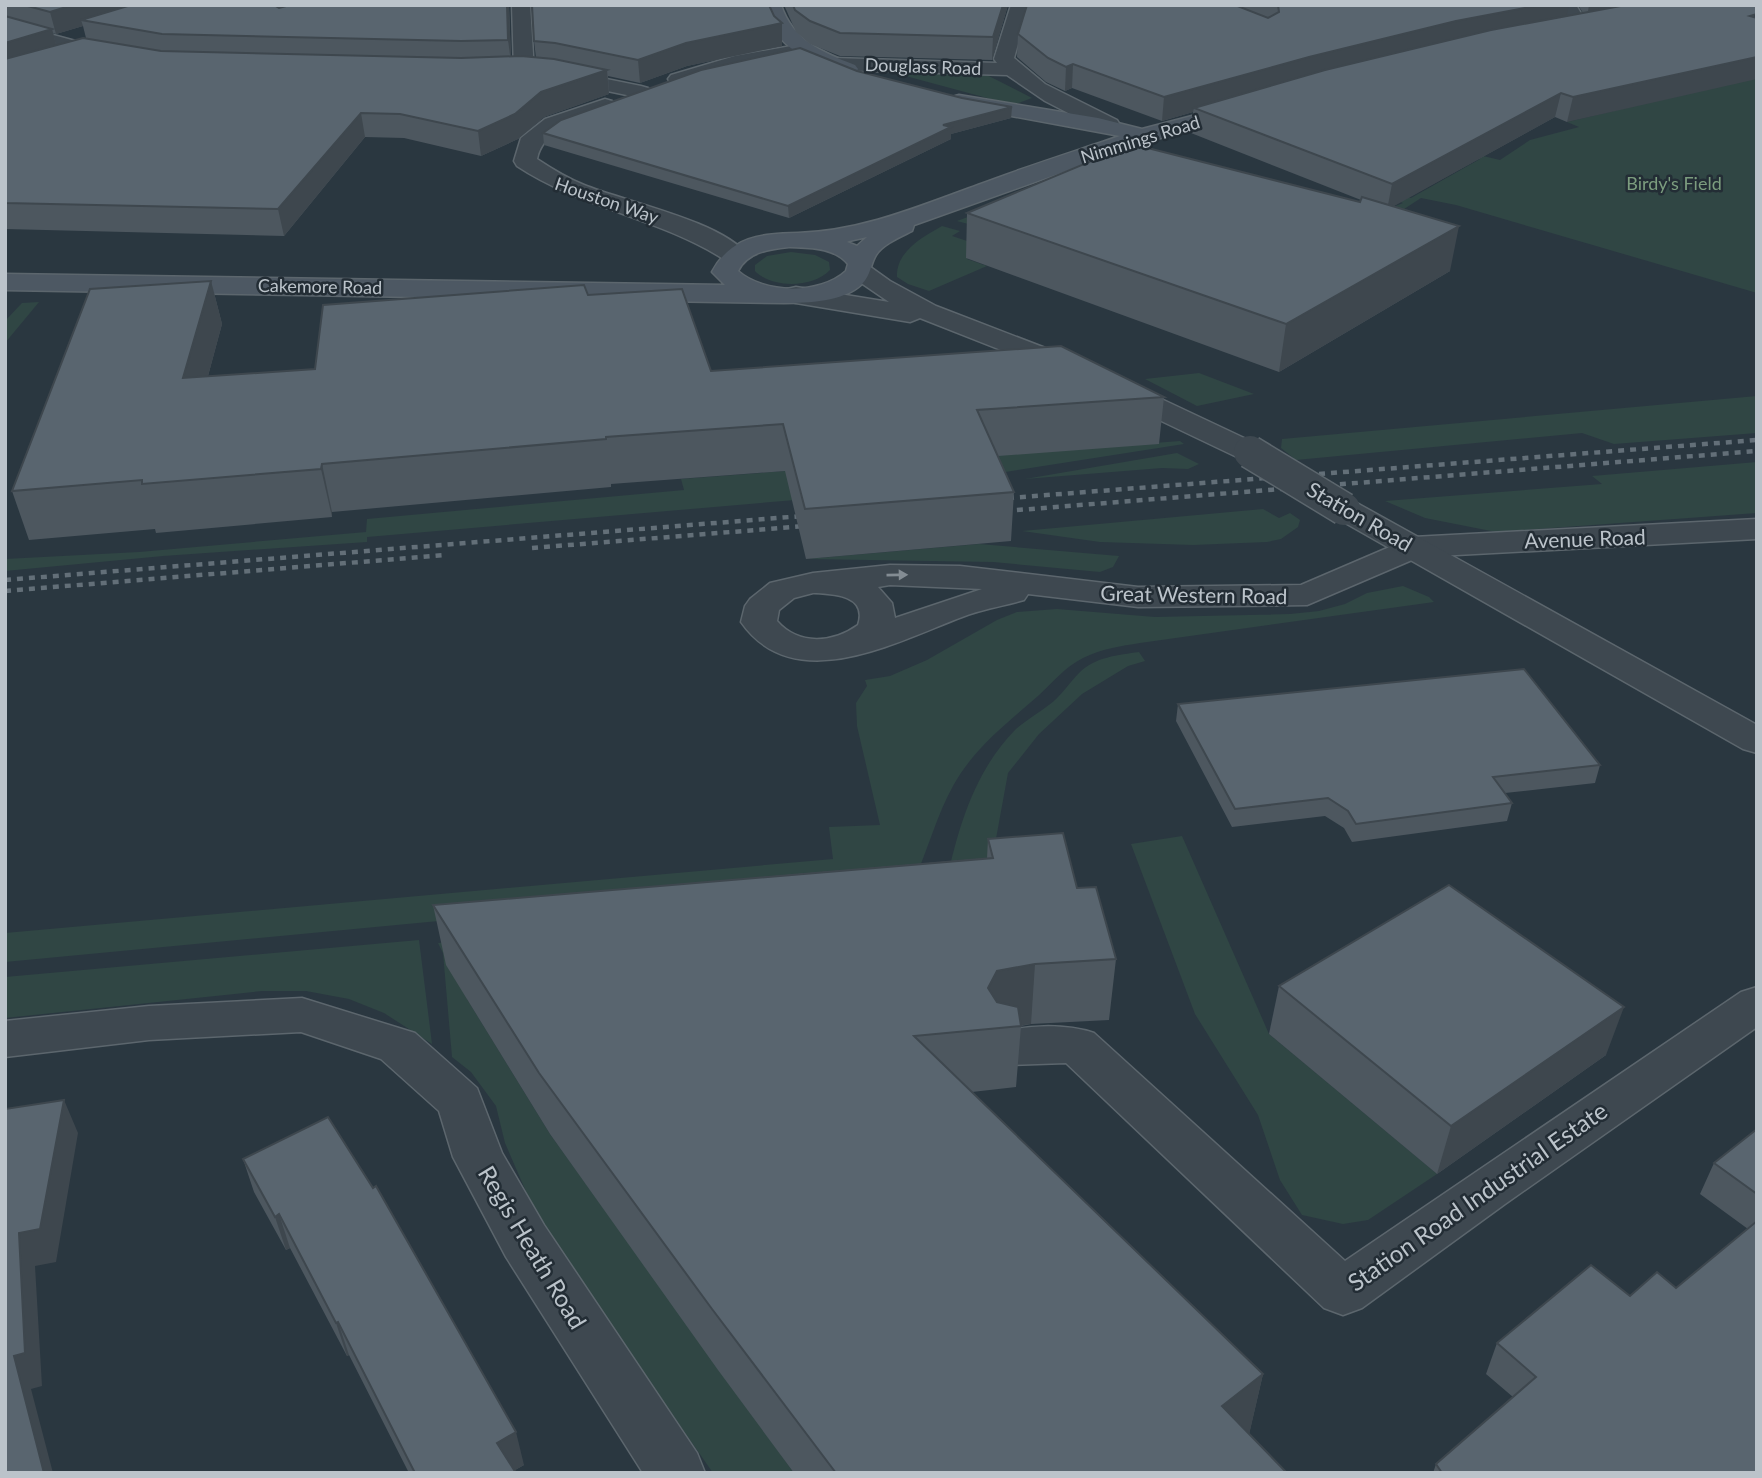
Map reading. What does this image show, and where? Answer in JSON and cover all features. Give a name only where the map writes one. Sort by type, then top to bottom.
[{"type":"main road","points":[[772,5],[786,37],[802,50],[834,64],[911,87]]},
{"type":"main road","points":[[1558,32],[1600,24]]},
{"type":"main road","points":[[936,94],[1032,115],[1109,125],[1142,136]]},
{"type":"main road","name":"Nimmings Road","points":[[730,259],[762,243],[849,234],[916,217],[1142,136],[1261,104]]},
{"type":"main road","name":"Nimmings Road","points":[[768,293],[796,295],[822,292],[846,284],[860,268],[865,252],[916,217]]},
{"type":"main road","points":[[793,240],[838,246],[852,253],[860,268]]},
{"type":"main road","points":[[730,259],[725,272],[731,280],[750,290],[768,293]]},
{"type":"main road","name":"Cakemore Road","points":[[635,293],[680,282],[730,259]]},
{"type":"main road","name":"Cakemore Road","points":[[5,282],[768,293]]},
{"type":"street","points":[[521,5],[524,71]]},
{"type":"street","points":[[1020,5],[1005,48],[1004,59],[1011,69],[1042,90],[1109,125]]},
{"type":"street","points":[[1567,5],[1580,27]]},
{"type":"street","points":[[5,28],[88,52],[127,60]]},
{"type":"street","points":[[58,42],[94,31]]},
{"type":"street","name":"Houston Way","points":[[793,240],[670,221],[587,197],[547,178],[525,161],[529,143],[553,124],[735,62],[802,50]]},
{"type":"street","points":[[53,62],[88,52]]},
{"type":"street","name":"Douglass Road","points":[[834,64],[1011,69]]},
{"type":"street","points":[[500,72],[556,74],[641,92]]},
{"type":"street","name":"Houston Way","points":[[670,221],[711,239],[730,259]]},
{"type":"street","name":"Station Road","points":[[860,268],[877,286],[950,321],[1054,360],[1200,425],[1757,741]]},
{"type":"street","name":"Station Road","points":[[796,295],[950,321]]},
{"type":"street","name":"Avenue Road","points":[[1413,547],[1757,529]]},
{"type":"street","name":"Great Western Road","points":[[830,583],[890,575],[960,576],[1049,588],[1152,597],[1307,595],[1413,547]]},
{"type":"street","points":[[830,583],[861,592],[872,600],[878,610],[878,620],[873,630],[848,645],[824,650],[801,649],[781,643],[766,634],[759,622],[762,606],[782,590],[805,584],[830,583]]},
{"type":"street","name":"Great Western Road","points":[[848,645],[876,638],[949,607],[989,596],[1049,588]]},
{"type":"street","name":"Station Road Industrial Estate","points":[[1010,1047],[1077,1045],[1343,1292],[1487,1189],[1757,1004]]},
{"type":"street","name":"Regis Heath Road","points":[[5,1039],[149,1023],[302,1015],[398,1046],[460,1101],[478,1157],[525,1241],[676,1473]]},
{"type":"green space","points":[[876,68],[981,72],[1032,98],[1013,105]]},
{"type":"green space","name":"Birdy's Field","points":[[1757,77],[1757,293],[1456,205],[1421,198],[1378,226],[1371,216],[1403,203],[1254,150],[1411,198],[1480,159],[1420,141],[1500,160],[1530,140],[1579,127],[1567,122]]},
{"type":"green space","points":[[1089,172],[967,259],[987,266],[929,291],[897,277],[898,268],[906,252],[919,240],[942,226],[960,231],[952,236],[967,241],[972,225],[957,221]]},
{"type":"green space","points":[[791,252],[815,255],[829,262],[830,270],[814,280],[792,284],[772,281],[755,271],[755,265],[767,256]]},
{"type":"green space","points":[[39,302],[5,343],[5,321],[22,303]]},
{"type":"green space","points":[[1199,373],[1254,394],[1197,406],[1145,379]]},
{"type":"green space","points":[[1757,396],[1757,433],[1614,444],[1582,433],[1296,460],[1281,448],[1282,439]]},
{"type":"green space","points":[[1180,441],[1184,444],[980,476],[795,500],[367,537],[367,542],[163,556],[5,571],[5,559],[139,552],[366,532],[367,519],[684,490],[681,479]]},
{"type":"green space","points":[[1177,453],[1199,464],[1188,469],[1162,468],[1025,479]]},
{"type":"green space","points":[[1757,462],[1757,513],[1496,532],[1425,518],[1385,501],[1602,484],[1592,476]]},
{"type":"green space","points":[[1263,509],[1279,518],[1290,513],[1300,520],[1298,527],[1281,539],[1267,542],[1193,545],[1100,542],[1022,531]]},
{"type":"green space","points":[[979,544],[1119,556],[1113,567],[1100,572],[993,562],[806,559]]},
{"type":"green space","points":[[1403,586],[1429,597],[1434,602],[1133,644],[1083,658],[1065,670],[1003,727],[961,772],[947,797],[916,876],[5,962],[5,933],[833,859],[829,827],[880,825],[857,726],[856,703],[867,686],[865,680],[890,676],[927,660],[997,620],[1017,612],[1057,609],[1155,617],[1290,614],[1319,611],[1345,604],[1367,593]]},
{"type":"green space","points":[[1139,652],[1145,661],[1128,666],[1082,694],[1039,734],[1008,773],[985,899],[467,999],[550,1134],[794,1473],[713,1473],[541,1226],[505,1143],[496,1106],[471,1072],[452,1057],[443,953],[438,943],[691,919],[947,879],[970,800],[1001,746],[1015,730],[1054,701],[1076,676],[1092,663]]},
{"type":"green space","points":[[1182,836],[1269,1034],[1437,1174],[1368,1220],[1343,1224],[1302,1215],[1280,1180],[1258,1115],[1195,1014],[1131,844]]},
{"type":"green space","points":[[419,940],[432,1044],[384,1013],[349,999],[306,991],[262,991],[5,1018],[5,977]]},
{"type":"building","points":[[24,5],[73,5],[50,12]]},
{"type":"building","points":[[131,5],[274,5],[279,8],[290,5],[507,5],[508,40],[162,34],[81,20]]},
{"type":"building","points":[[532,5],[769,5],[774,16],[782,23],[686,43],[638,60],[534,41]]},
{"type":"building","points":[[793,5],[1003,5],[993,37],[840,33],[810,21],[795,10]]},
{"type":"building","points":[[1027,5],[1235,5],[1268,18],[1279,12],[1278,5],[1541,5],[1456,21],[1309,57],[1164,97],[1073,64],[1066,67],[1048,58],[1018,34]]},
{"type":"building","points":[[1626,5],[1757,5],[1757,14],[1750,16],[1757,18],[1757,57],[1573,97],[1561,93],[1392,184],[1194,108],[1325,70],[1491,30]]},
{"type":"building","points":[[5,16],[52,29],[5,43]]},
{"type":"building","points":[[83,38],[161,51],[461,58],[521,56],[554,59],[607,70],[541,92],[515,114],[478,131],[400,114],[361,113],[278,209],[5,203],[5,59]]},
{"type":"building","points":[[800,48],[857,71],[962,98],[1012,107],[943,125],[951,127],[788,206],[543,133],[561,120],[701,70]]},
{"type":"building","points":[[1132,144],[1360,202],[1362,197],[1459,226],[1286,324],[967,213]]},
{"type":"building","points":[[211,281],[183,378],[315,369],[323,305],[584,285],[588,295],[682,289],[711,371],[1061,346],[1164,397],[977,410],[1014,492],[805,509],[783,424],[606,437],[322,464],[321,469],[142,484],[142,480],[12,491],[90,289]]},
{"type":"building","points":[[1524,669],[1600,765],[1493,777],[1512,803],[1356,824],[1348,811],[1328,798],[1235,809],[1178,704]]},
{"type":"building","points":[[1063,833],[1077,888],[1096,887],[1116,959],[1035,964],[997,971],[988,988],[997,1002],[1018,1007],[1021,1026],[914,1036],[1263,1374],[1222,1406],[1287,1473],[836,1473],[539,1073],[433,905],[993,858],[988,839]]},
{"type":"building","points":[[1449,885],[1624,1007],[1451,1126],[1279,986]]},
{"type":"building","points":[[64,1100],[40,1229],[19,1233],[25,1353],[14,1356],[44,1473],[5,1473],[5,1109]]},
{"type":"building","points":[[328,1117],[373,1188],[376,1186],[516,1432],[497,1443],[516,1473],[415,1473],[279,1214],[275,1217],[243,1159]]},
{"type":"building","points":[[1757,1129],[1757,1194],[1714,1163]]},
{"type":"building","points":[[1757,1221],[1757,1473],[1442,1473],[1436,1464],[1536,1377],[1497,1343],[1591,1265],[1630,1296],[1657,1272],[1676,1288]]},
{"type":"railway","points":[[996,499],[1757,440]]},
{"type":"railway","points":[[993,512],[1757,451]]},
{"type":"railway","points":[[5,580],[815,515]]},
{"type":"railway","points":[[532,548],[818,525]]},
{"type":"railway","points":[[5,591],[445,555]]}]
